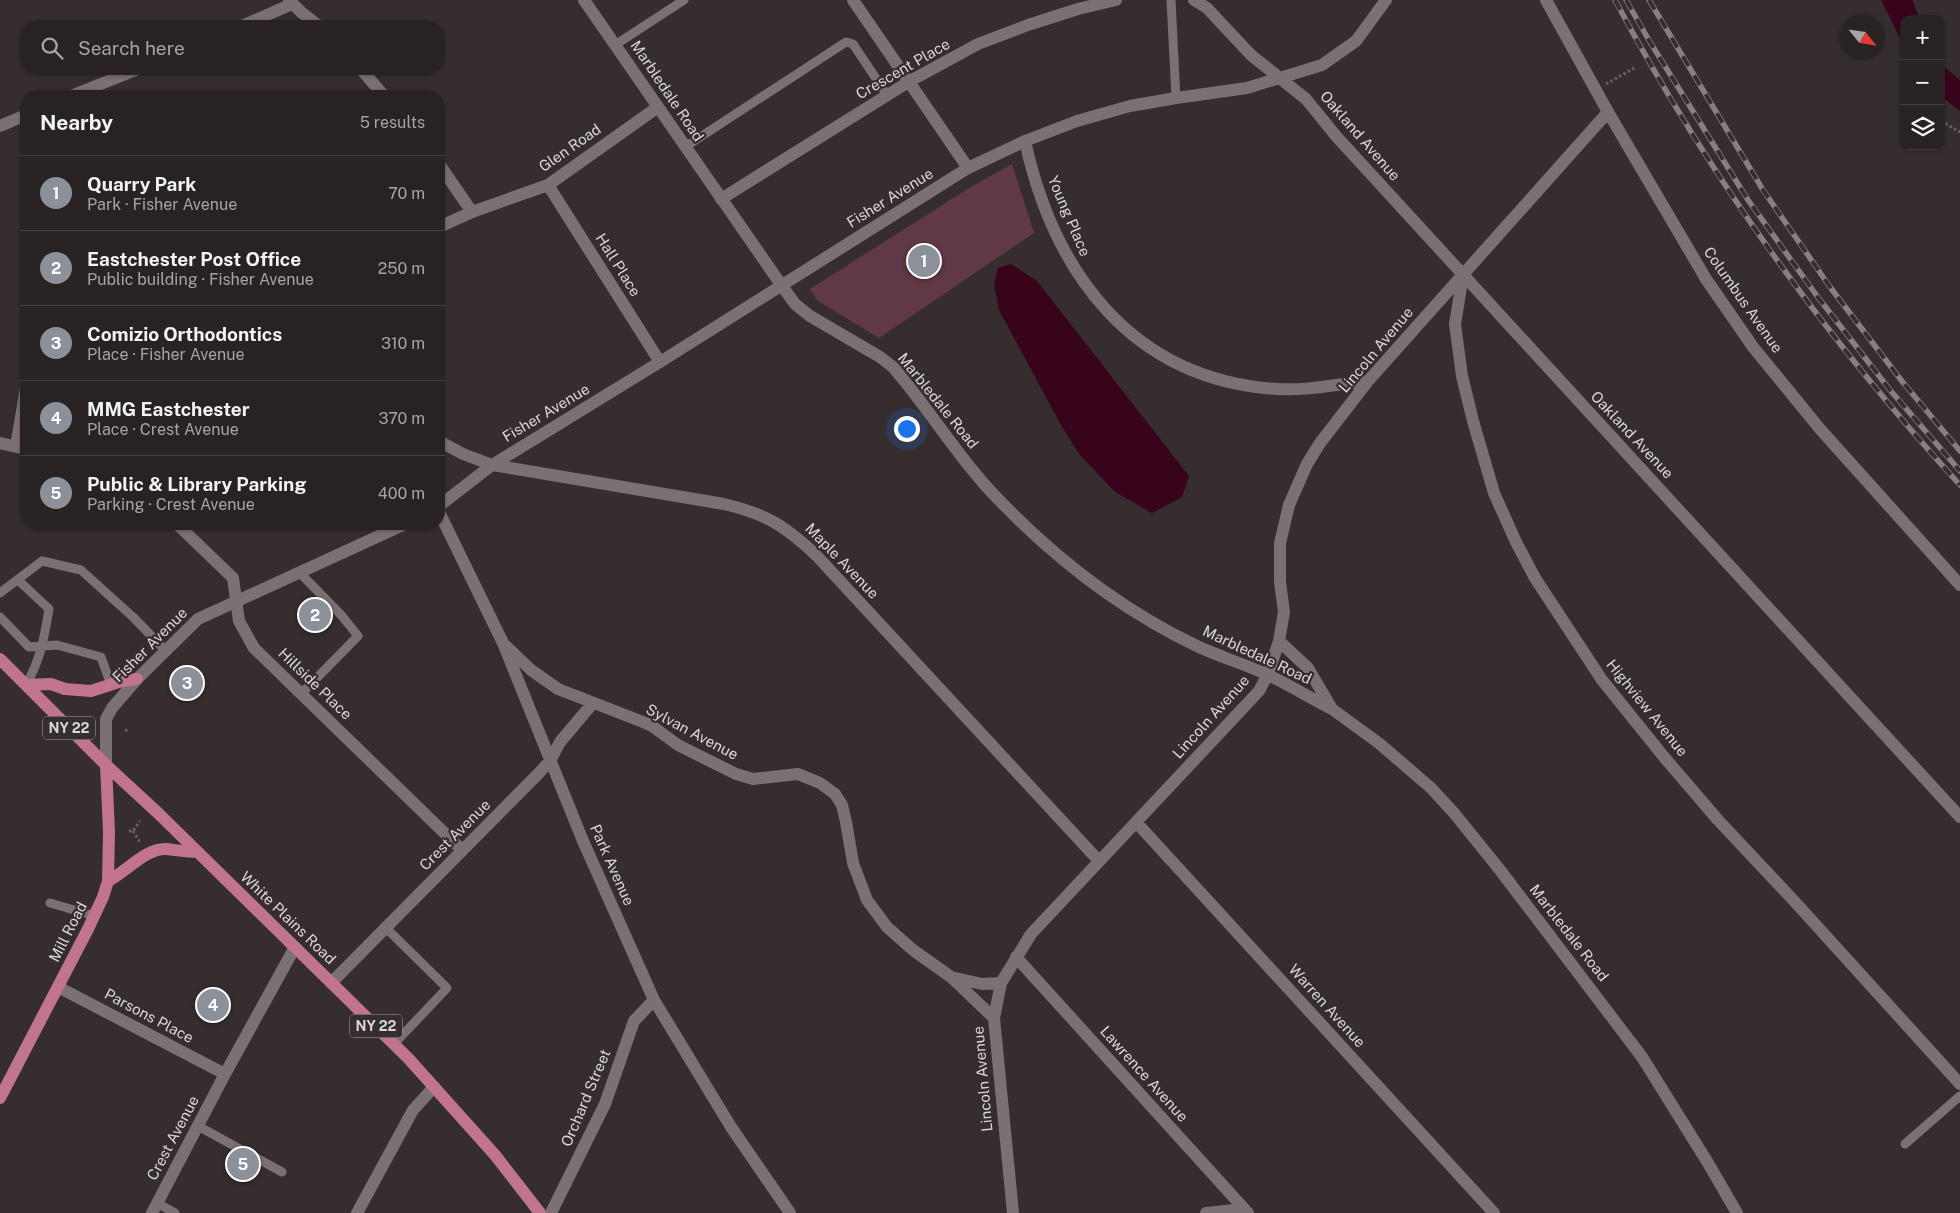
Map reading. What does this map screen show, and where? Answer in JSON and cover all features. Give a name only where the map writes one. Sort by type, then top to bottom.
[{"type":"main road","name":"White Plains Road","points":[[0,659],[106,765],[394,1044],[495,1156],[540,1213]]},
{"type":"main road","points":[[26,685],[51,684],[65,689],[91,691],[137,679]]},
{"type":"main road","name":"Mill Road","points":[[0,1098],[95,916],[108,882],[109,832],[106,765]]},
{"type":"main road","points":[[108,882],[152,852],[165,849],[197,852]]},
{"type":"street","name":"Marbledale Road","points":[[584,0],[795,304],[810,316],[880,357],[893,367],[980,479],[999,500],[1048,546],[1084,575],[1156,624],[1191,642],[1268,674],[1332,709],[1380,744],[1431,788],[1454,813],[1494,863],[1642,1057],[1737,1213]]},
{"type":"street","points":[[853,0],[968,168]]},
{"type":"street","name":"Crescent Place","points":[[721,199],[910,81],[978,44],[1078,9],[1116,0]]},
{"type":"street","points":[[1194,0],[1207,8],[1251,55],[1280,78]]},
{"type":"street","name":"Fisher Avenue","points":[[445,501],[492,465],[782,286],[968,168],[1025,140],[1077,121],[1130,106],[1247,88],[1322,65],[1342,52],[1365,31],[1386,0]]},
{"type":"street","name":"Columbus Avenue","points":[[1546,0],[1608,112],[1706,279],[1753,347],[1820,429],[1960,585]]},
{"type":"street","points":[[254,20],[290,2],[312,20]]},
{"type":"street","points":[[87,90],[123,75]]},
{"type":"street","points":[[366,75],[379,90]]},
{"type":"street","name":"Oakland Avenue","points":[[1280,78],[1306,99],[1336,136],[1960,817]]},
{"type":"street","name":"Glen Road","points":[[445,223],[548,185],[658,107]]},
{"type":"street","name":"Lincoln Avenue","points":[[1012,1213],[994,1018],[1002,983],[1016,957],[1030,934],[1259,691],[1268,674],[1279,641],[1284,612],[1280,582],[1280,543],[1289,505],[1300,478],[1316,450],[1368,381],[1608,112]]},
{"type":"street","points":[[0,126],[20,118]]},
{"type":"street","name":"Young Place","points":[[1025,140],[1031,166],[1052,224],[1072,266],[1093,295],[1130,334],[1183,366],[1214,377],[1247,385],[1277,389],[1310,388],[1368,381]]},
{"type":"street","points":[[445,173],[472,212]]},
{"type":"street","name":"Hall Place","points":[[548,185],[660,362]]},
{"type":"street","name":"Highview Avenue","points":[[1463,274],[1455,324],[1462,376],[1494,493],[1535,578],[1602,680],[1664,757],[1718,820],[1960,1084]]},
{"type":"street","points":[[0,442],[20,448]]},
{"type":"street","name":"Maple Avenue","points":[[445,444],[463,454],[492,465],[724,504],[758,513],[776,522],[816,554],[1100,861]]},
{"type":"street","name":"Park Avenue","points":[[445,524],[503,643],[583,842],[654,1000],[731,1127],[790,1213]]},
{"type":"street","name":"Hillside Place","points":[[183,530],[233,578],[239,621],[254,648],[462,850]]},
{"type":"street","name":"Fisher Avenue","points":[[106,765],[106,719],[112,708],[137,679],[198,619],[392,530]]},
{"type":"street","name":"Marbledale Road","points":[[1279,641],[1308,668],[1332,709]]},
{"type":"street","name":"Sylvan Avenue","points":[[503,643],[531,670],[558,689],[652,726],[678,745],[736,774],[753,779],[798,774],[820,783],[834,794],[842,805],[853,863],[867,900],[887,927],[913,950],[951,976],[994,1018]]},
{"type":"street","name":"Crest Avenue","points":[[332,983],[550,762],[560,742],[593,703]]},
{"type":"street","name":"Warren Avenue","points":[[1136,822],[1494,1213]]},
{"type":"street","name":"Crest Avenue","points":[[155,1208],[225,1074],[296,947]]},
{"type":"street","name":"Lawrence Avenue","points":[[1016,957],[1246,1211]]},
{"type":"street","name":"Sylvan Avenue","points":[[951,976],[982,984],[1002,983]]},
{"type":"street","name":"Parsons Place","points":[[58,987],[225,1074]]},
{"type":"street","name":"Orchard Street","points":[[551,1213],[605,1104],[634,1021],[654,1000]]},
{"type":"street","points":[[357,1213],[413,1110],[434,1087]]},
{"type":"street","points":[[1206,1213],[1246,1211]]},
{"type":"lane","points":[[615,45],[684,0]]},
{"type":"lane","points":[[1171,0],[1176,98]]},
{"type":"lane","points":[[685,147],[846,42],[853,44],[887,95]]},
{"type":"lane","points":[[0,593],[42,561],[81,570],[134,618],[166,651]]},
{"type":"lane","points":[[300,573],[342,616],[358,636],[301,694]]},
{"type":"lane","points":[[18,580],[49,609],[44,646],[38,665],[26,685]]},
{"type":"lane","points":[[0,617],[28,647],[57,644],[101,657],[111,685]]},
{"type":"lane","points":[[50,903],[95,916]]},
{"type":"lane","points":[[386,928],[447,988],[394,1044]]},
{"type":"lane","points":[[1905,1144],[1960,1096]]},
{"type":"lane","points":[[198,1126],[282,1172]]},
{"type":"lane","points":[[155,1208],[175,1213]]},
{"type":"path","points":[[1601,88],[1636,67]]},
{"type":"path","points":[[1945,123],[1960,132]]},
{"type":"path","points":[[140,821],[131,831],[143,847]]},
{"type":"shaded area","points":[[1881,0],[1912,0],[1918,15],[1900,15],[1900,38]]},
{"type":"shaded area","points":[[1945,67],[1960,80],[1960,111],[1945,99]]},
{"type":"shaded area","points":[[1012,164],[1034,233],[879,338],[818,301],[810,289],[969,188]]},
{"type":"shaded area","points":[[1011,264],[1037,281],[1189,476],[1182,497],[1152,513],[1115,492],[1079,454],[1061,425],[999,310],[994,284],[998,268]]},
{"type":"railway","points":[[1615,0],[1651,66],[1690,130],[1772,253],[1862,372],[1960,485]]},
{"type":"railway","points":[[1626,0],[1748,200],[1817,296],[1890,390],[1960,471]]},
{"type":"railway","points":[[1649,0],[1763,190],[1830,287],[1901,380],[1960,451]]},
{"type":"place","name":"Quarry Park","points":[[924,261]]},
{"type":"place","name":"Eastchester Post Office","points":[[315,615]]},
{"type":"place","name":"Comizio Orthodontics","points":[[187,683]]},
{"type":"place","name":"MMG Eastchester","points":[[213,1005]]},
{"type":"place","name":"Public & Library Parking","points":[[243,1164]]}]
